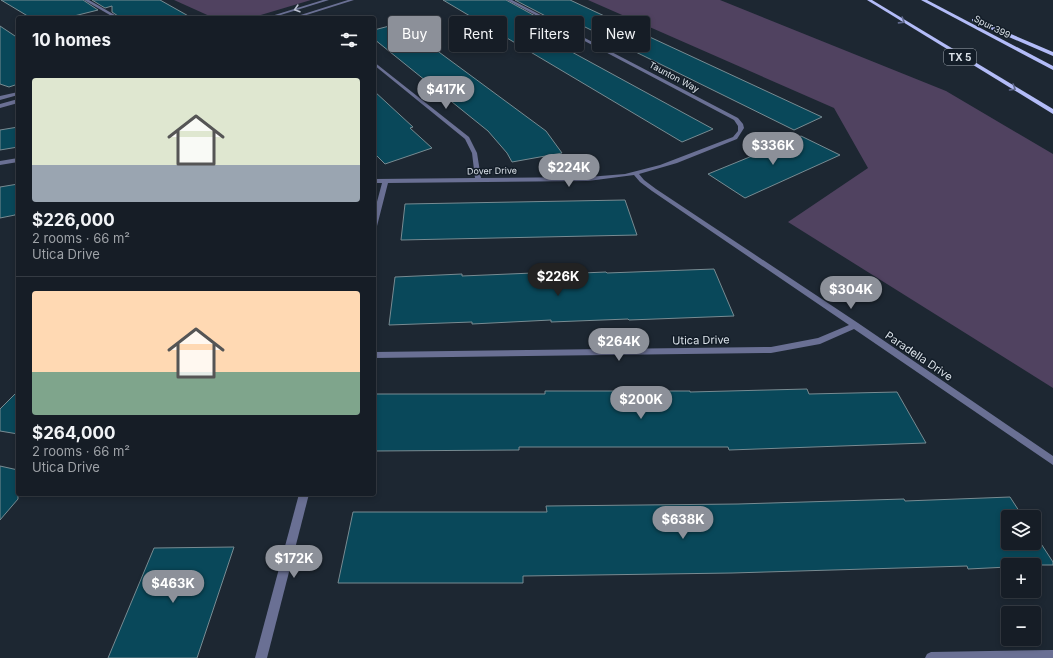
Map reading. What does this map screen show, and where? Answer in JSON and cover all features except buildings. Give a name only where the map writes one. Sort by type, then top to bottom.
[{"type":"main road","name":"TX 5","points":[[869,0],[1053,112]]},
{"type":"main road","name":"Spur 399","points":[[923,0],[1053,68]]},
{"type":"main road","points":[[931,0],[1053,54]]},
{"type":"street","points":[[86,0],[114,16]]},
{"type":"street","points":[[274,16],[326,0]]},
{"type":"street","points":[[300,16],[352,0]]},
{"type":"street","name":"Taunton Way","points":[[509,0],[736,119],[742,128]]},
{"type":"street","points":[[376,65],[467,138],[476,155],[478,180]]},
{"type":"street","points":[[0,98],[16,94]]},
{"type":"street","points":[[0,106],[16,102]]},
{"type":"street","name":"Dover Drive","points":[[376,181],[588,178],[635,173],[666,165],[735,138],[742,128]]},
{"type":"street","points":[[0,163],[16,160]]},
{"type":"street","name":"Paradella Drive","points":[[635,173],[642,181],[654,190],[855,325],[1053,461]]},
{"type":"street","points":[[376,219],[386,182]]},
{"type":"street","name":"Utica Drive","points":[[376,355],[771,350],[786,349],[820,341],[855,325]]},
{"type":"street","points":[[261,658],[303,496]]},
{"type":"street","points":[[931,658],[1053,656]]},
{"type":"shaded area","points":[[174,0],[311,0],[258,16],[210,16]]},
{"type":"shaded area","points":[[588,0],[720,0],[946,91],[1053,154],[1053,388],[788,222],[868,168],[834,108],[650,27],[650,16],[624,16]]}]
